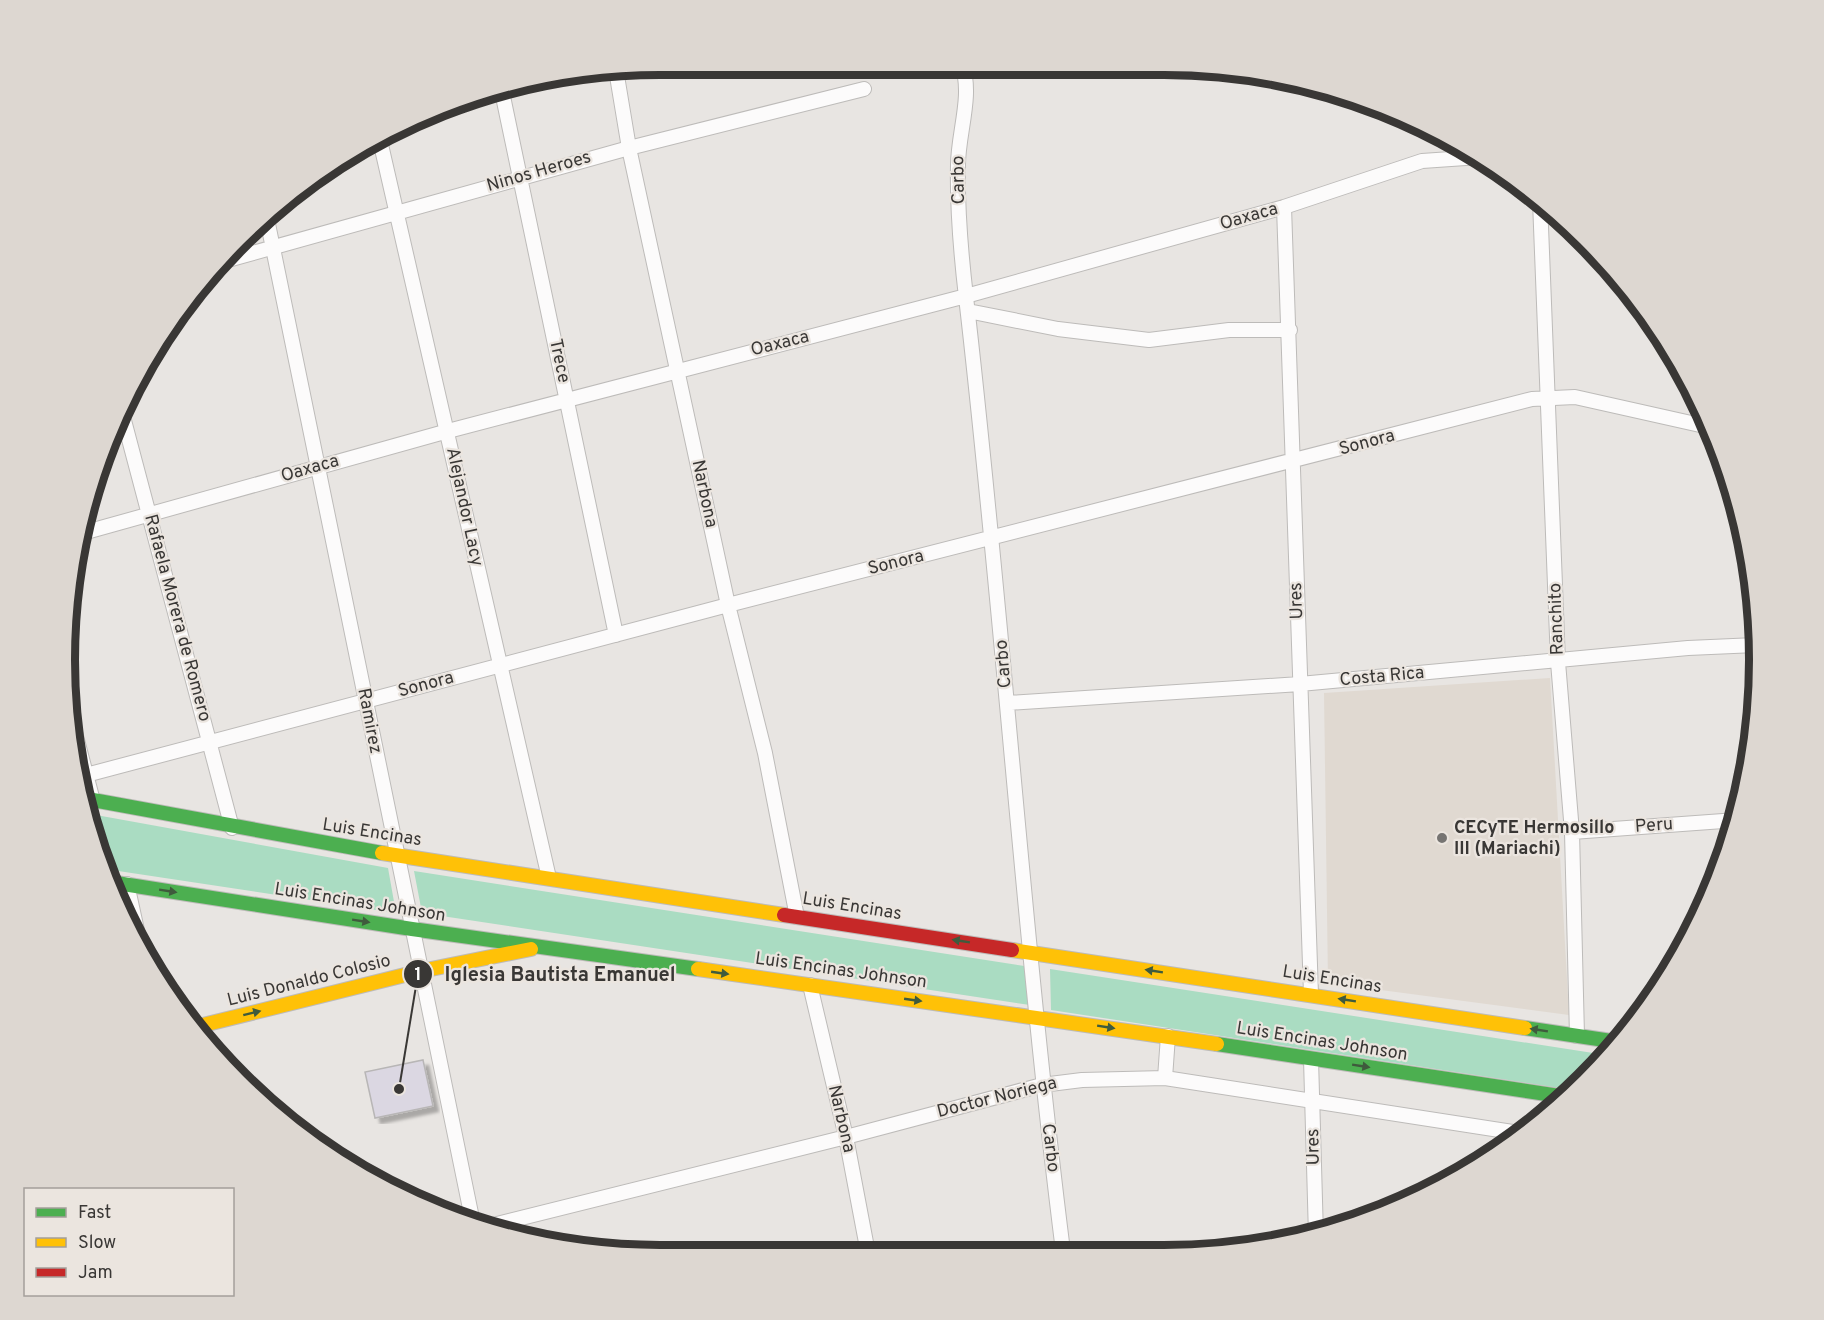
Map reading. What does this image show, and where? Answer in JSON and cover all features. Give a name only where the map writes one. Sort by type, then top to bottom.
[{"type":"main road","name":"Luis Encinas","points":[[92,800],[232,828],[396,856],[1608,1041]]},
{"type":"main road","name":"Luis Encinas Johnson","points":[[120,883],[537,948],[1168,1036],[1555,1095]]},
{"type":"main road","name":"Luis Donaldo Colosio","points":[[203,1025],[421,971],[537,948]]},
{"type":"street","name":"Carbo","points":[[964,75],[958,167],[966,296],[993,538],[1042,1085],[1062,1245]]},
{"type":"street","name":"Narbona","points":[[617,77],[629,148],[728,605],[765,753],[797,917]]},
{"type":"street","name":"Ninos Heroes","points":[[235,258],[629,148],[864,89]]},
{"type":"street","name":"Trece","points":[[503,97],[518,178],[616,635]]},
{"type":"street","name":"Alejandor Lacy","points":[[382,145],[549,878]]},
{"type":"street","name":"Oaxaca","points":[[90,531],[318,466],[567,399],[966,296],[1284,207],[1422,161],[1465,158]]},
{"type":"street","name":"Ures","points":[[1284,207],[1311,994]]},
{"type":"street","points":[[1542,214],[1543,218],[1547,217]]},
{"type":"street","name":"Ranchito","points":[[1543,218],[1558,662],[1572,832],[1577,1036]]},
{"type":"street","name":"Ramirez","points":[[268,225],[471,1214]]},
{"type":"street","points":[[968,311],[1058,329],[1149,340],[1229,330],[1290,330]]},
{"type":"street","name":"Sonora","points":[[86,775],[728,605],[1293,462],[1513,403],[1550,396],[1603,403],[1699,425]]},
{"type":"street","name":"Rafaela Morera de Romero","points":[[125,424],[232,828]]},
{"type":"street","name":"Costa Rica","points":[[1008,703],[1300,684],[1558,662],[1688,648],[1749,645]]},
{"type":"street","name":"Peru","points":[[1572,832],[1726,821]]},
{"type":"street","points":[[127,884],[134,917]]},
{"type":"street","name":"Narbona","points":[[810,985],[846,1137],[866,1245]]},
{"type":"street","points":[[1165,1078],[1168,1036]]},
{"type":"street","name":"Ures","points":[[1311,1059],[1316,1225]]},
{"type":"street","name":"Doctor Noriega","points":[[502,1223],[846,1137],[1042,1085],[1113,1077],[1165,1078],[1509,1131]]},
{"type":"shaded area","name":"CECyTE Hermosillo III (Mariachi)","points":[[1550,678],[1569,1015],[1328,983],[1324,693]]},
{"type":"green space","points":[[96,815],[388,868],[396,913],[115,870]]},
{"type":"green space","points":[[414,871],[1031,967],[1030,1005],[422,913]]},
{"type":"green space","points":[[1050,969],[1597,1054],[1563,1088],[1051,1010]]},
{"type":"building","points":[[423,1060],[433,1106],[375,1118],[365,1072]]},
{"type":"traffic: fast","points":[[92,800],[382,853]]},
{"type":"traffic: fast","points":[[120,884],[412,929],[698,969]]},
{"type":"traffic: fast","points":[[1525,1028],[1608,1041]]},
{"type":"traffic: fast","points":[[1217,1044],[1555,1095]]},
{"type":"traffic: slow","points":[[382,853],[784,915]]},
{"type":"traffic: slow","points":[[203,1025],[421,971],[531,949]]},
{"type":"traffic: slow","points":[[1012,950],[1525,1028]]},
{"type":"traffic: slow","points":[[698,969],[1217,1044]]},
{"type":"traffic: jam","points":[[784,915],[1012,950]]},
{"type":"place","name":"CECyTE Hermosillo III (Mariachi)","points":[[1442,838]]},
{"type":"place","name":"Iglesia Bautista Emanuel","points":[[399,1089]]}]
